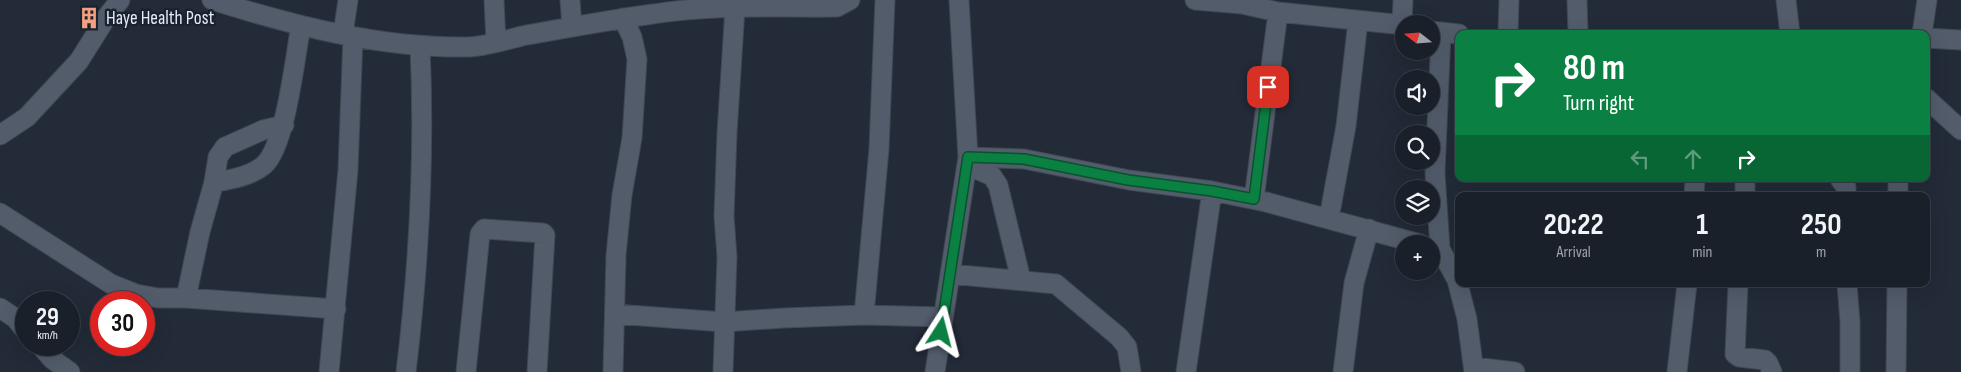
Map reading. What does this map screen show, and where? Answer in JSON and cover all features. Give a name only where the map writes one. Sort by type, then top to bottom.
[{"type":"street","points":[[0,135],[27,117],[79,61],[106,18],[120,0]]},
{"type":"street","points":[[212,0],[301,25],[348,35],[420,46],[470,48],[572,27],[655,13],[715,8],[838,7],[850,0]]},
{"type":"street","points":[[329,372],[348,170],[348,0]]},
{"type":"street","points":[[494,0],[496,42]]},
{"type":"street","points":[[570,0],[572,27]]},
{"type":"street","points":[[864,315],[879,149],[885,0]]},
{"type":"street","points":[[935,372],[967,161],[959,0]]},
{"type":"street","points":[[1195,0],[1242,2],[1278,12],[1395,24]]},
{"type":"street","points":[[1403,0],[1403,15]]},
{"type":"street","points":[[1508,30],[1510,0]]},
{"type":"street","points":[[1577,0],[1578,30]]},
{"type":"street","points":[[1786,0],[1790,30]]},
{"type":"street","points":[[1923,30],[1927,0]]},
{"type":"street","points":[[723,372],[727,257],[724,216],[726,142],[735,8]]},
{"type":"street","points":[[1254,199],[1278,12]]},
{"type":"street","points":[[613,372],[617,246],[622,195],[632,138],[637,59],[632,37],[623,18]]},
{"type":"street","points":[[1328,218],[1346,126],[1358,21]]},
{"type":"street","points":[[214,182],[231,180],[249,174],[265,164],[277,145],[284,124],[301,25]]},
{"type":"street","points":[[1436,235],[1435,173],[1444,33]]},
{"type":"street","points":[[1930,38],[1961,40]]},
{"type":"street","points":[[406,372],[414,303],[420,218],[422,89],[420,46]]},
{"type":"street","points":[[1930,102],[1961,130]]},
{"type":"street","points":[[186,298],[200,232],[214,182],[218,157],[225,147],[263,130],[284,124]]},
{"type":"street","points":[[992,176],[1011,158]]},
{"type":"street","points":[[967,161],[1024,159],[1128,180],[1212,191],[1254,199],[1395,237]]},
{"type":"street","points":[[967,161],[992,176],[998,185],[1022,280]]},
{"type":"street","points":[[1186,372],[1212,191]]},
{"type":"street","points":[[0,213],[111,284],[136,294],[158,298],[186,298],[336,309]]},
{"type":"street","points":[[466,372],[480,234],[484,229],[545,234],[537,372]]},
{"type":"street","points":[[1343,372],[1354,283],[1369,230]]},
{"type":"street","points":[[1440,254],[1455,277]]},
{"type":"street","points":[[950,274],[1056,284],[1119,337],[1127,347],[1131,372]]},
{"type":"street","points":[[1459,287],[1467,319],[1474,369],[1515,372]]},
{"type":"street","points":[[1677,372],[1687,287]]},
{"type":"street","points":[[1738,287],[1735,354],[1739,357],[1765,360],[1772,372]]},
{"type":"street","points":[[1847,287],[1850,322],[1850,372]]},
{"type":"street","points":[[1896,372],[1897,287]]},
{"type":"street","points":[[0,308],[15,318]]},
{"type":"street","points":[[615,314],[724,322],[864,315],[944,317]]},
{"type":"street","points":[[49,356],[70,372]]},
{"type":"place","name":"Haye Health Post","points":[[89,18]]},
{"type":"route","points":[[941,332],[968,157],[1024,159],[1128,180],[1212,191],[1254,199],[1268,87]]}]
